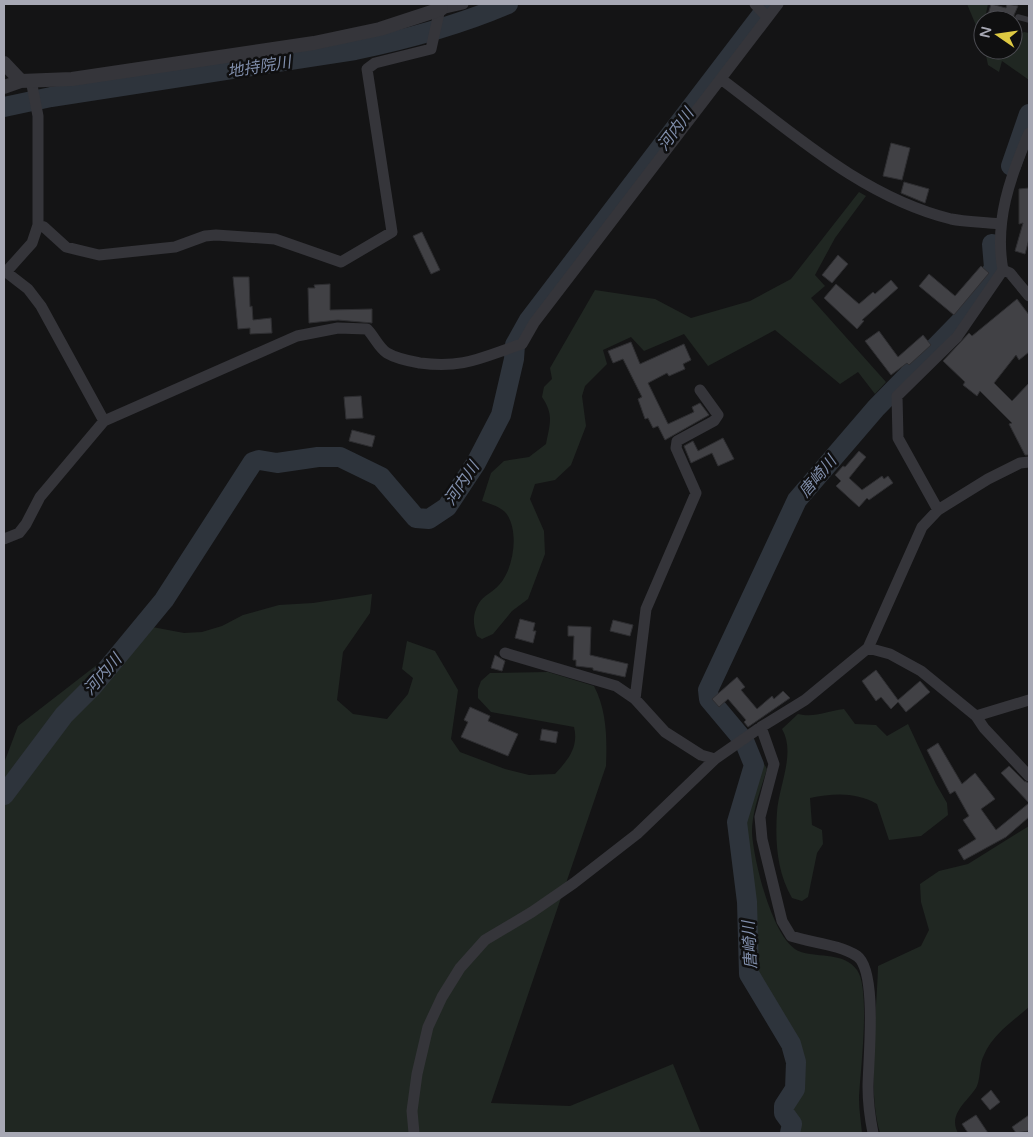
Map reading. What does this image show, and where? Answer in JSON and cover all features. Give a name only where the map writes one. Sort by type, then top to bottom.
[{"type":"street","points":[[4,87],[72,79],[314,43],[380,29],[441,7],[463,4]]},
{"type":"street","points":[[4,539],[19,533],[26,524],[40,497],[104,421],[270,346],[297,336],[338,328],[367,329],[385,352],[398,358],[441,366],[467,363],[515,347],[778,4]]},
{"type":"street","points":[[755,6],[767,17]]},
{"type":"street","points":[[38,225],[44,227],[66,247],[99,255],[175,247],[205,236],[216,235],[275,239],[341,262],[392,232],[367,69],[375,63],[432,49],[441,7]]},
{"type":"street","points":[[4,63],[28,84],[38,116],[38,225],[32,243],[6,272],[28,289],[41,306],[104,421]]},
{"type":"street","points":[[721,79],[859,180],[927,212],[953,219],[1000,224]]},
{"type":"street","points":[[938,510],[898,438],[897,396],[956,336],[1003,270],[999,251],[1000,224],[1008,190],[1029,133]]},
{"type":"street","points":[[1003,270],[1010,274],[1029,296]]},
{"type":"street","points":[[635,699],[646,610],[696,493],[676,448],[677,441],[714,421],[718,415],[700,390]]},
{"type":"street","points":[[414,1133],[412,1111],[416,1074],[428,1028],[442,997],[460,968],[485,940],[532,912],[574,883],[637,834],[715,759],[760,727],[805,700],[868,648],[912,545],[922,527],[938,510],[988,479],[1020,463],[1029,462]]},
{"type":"street","points":[[868,648],[890,654],[921,671],[976,716],[984,728],[1029,776]]},
{"type":"street","points":[[505,653],[616,686],[635,699],[664,732],[701,755],[715,759]]},
{"type":"street","points":[[976,716],[1029,700]]},
{"type":"street","points":[[760,727],[774,764],[760,816],[762,839],[782,921],[791,936],[844,949],[859,957],[866,970],[870,988],[868,1089],[873,1133]]},
{"type":"shaded area","points":[[967,4],[988,4],[987,10],[973,10],[973,18]]},
{"type":"shaded area","points":[[1023,33],[1029,33],[1029,80],[1002,61],[999,72],[988,65],[987,60],[1023,60]]},
{"type":"shaded area","points":[[859,192],[866,196],[835,238],[815,275],[825,286],[811,298],[886,382],[875,394],[858,372],[840,384],[775,330],[708,366],[684,334],[644,351],[631,337],[603,350],[607,364],[585,386],[582,396],[586,426],[571,465],[555,480],[535,484],[530,499],[544,531],[545,554],[528,599],[512,611],[493,634],[482,639],[477,636],[474,620],[475,612],[481,601],[504,579],[511,562],[514,542],[511,524],[506,513],[482,501],[491,473],[504,461],[529,457],[546,444],[550,414],[542,397],[544,387],[552,379],[550,368],[595,290],[655,299],[691,318],[750,301],[791,279]]},
{"type":"shaded area","points":[[372,594],[370,613],[343,652],[337,700],[353,714],[387,719],[408,694],[413,678],[402,669],[407,641],[435,651],[458,690],[451,739],[460,752],[505,769],[529,775],[555,774],[564,764],[574,747],[574,727],[491,712],[478,698],[478,689],[481,681],[490,673],[548,672],[594,686],[602,705],[606,735],[606,766],[491,1103],[570,1106],[673,1064],[701,1133],[4,1133],[4,763],[18,726],[147,626],[184,633],[202,632],[222,626],[243,615],[279,605],[313,603]]},
{"type":"shaded area","points":[[844,709],[855,724],[876,725],[887,736],[908,724],[947,803],[948,815],[921,836],[889,840],[877,804],[861,797],[845,795],[810,798],[812,825],[822,830],[823,844],[817,853],[808,897],[802,901],[792,898],[783,878],[778,856],[777,812],[787,759],[786,738],[782,729],[798,714],[815,715]]},
{"type":"shaded area","points":[[759,762],[763,762],[767,769],[752,824],[753,844],[766,899],[773,917],[791,946],[808,954],[831,956],[845,960],[857,970],[861,980],[864,1012],[859,1099],[862,1133],[793,1133],[795,1121],[788,1114],[787,1108],[797,1094],[799,1065],[794,1043],[758,987],[751,971],[750,904],[741,825]]},
{"type":"shaded area","points":[[1029,826],[1029,1007],[992,1041],[988,1048],[981,1062],[977,1086],[957,1113],[955,1126],[958,1133],[880,1133],[876,1116],[873,1074],[878,966],[921,946],[929,930],[921,902],[920,884],[939,871],[968,864]]},
{"type":"building","points":[[991,4],[1006,8],[1007,4],[1018,6],[1016,10],[989,10]]},
{"type":"building","points":[[891,143],[910,148],[902,180],[883,176]]},
{"type":"building","points":[[904,182],[929,189],[925,203],[901,193]]},
{"type":"building","points":[[1029,188],[1029,239],[1025,254],[1015,251],[1023,223],[1019,224],[1019,189]]},
{"type":"building","points":[[422,232],[440,270],[431,274],[413,236]]},
{"type":"building","points":[[838,255],[848,264],[832,283],[822,275]]},
{"type":"building","points":[[981,266],[989,273],[954,315],[919,286],[929,274],[955,296]]},
{"type":"building","points":[[233,277],[249,277],[250,307],[252,306],[253,320],[271,318],[272,333],[250,334],[250,328],[238,329]]},
{"type":"building","points":[[891,280],[898,288],[862,320],[864,321],[857,329],[824,298],[836,284],[859,304],[873,292],[875,294]]},
{"type":"building","points":[[330,284],[330,310],[372,309],[372,323],[338,320],[309,323],[308,288],[315,288],[314,285]]},
{"type":"building","points":[[1017,299],[1029,315],[1029,352],[1019,360],[1016,355],[994,383],[1012,401],[1029,383],[1029,455],[1025,455],[1009,424],[1012,423],[980,391],[977,396],[963,385],[965,382],[943,361],[969,333],[972,336]]},
{"type":"building","points":[[879,331],[898,357],[923,335],[931,345],[909,365],[907,363],[891,375],[865,341]]},
{"type":"building","points":[[631,342],[640,364],[684,344],[691,360],[683,364],[685,369],[669,376],[667,373],[648,383],[668,424],[694,412],[692,407],[700,403],[709,415],[665,440],[658,426],[653,428],[648,418],[645,419],[638,399],[642,397],[623,359],[613,363],[608,351]]},
{"type":"building","points":[[361,396],[363,418],[346,419],[344,397]]},
{"type":"building","points":[[352,430],[375,436],[372,447],[349,441]]},
{"type":"building","points":[[723,438],[734,459],[718,466],[712,453],[691,463],[684,446],[693,441],[698,451]]},
{"type":"building","points":[[859,451],[866,457],[849,478],[862,490],[882,476],[884,479],[888,476],[893,483],[869,500],[867,498],[859,507],[836,486],[841,481],[835,475]]},
{"type":"building","points":[[520,619],[535,623],[533,631],[536,631],[533,643],[515,638]]},
{"type":"building","points":[[613,620],[633,625],[630,636],[610,631]]},
{"type":"building","points":[[568,626],[591,627],[590,655],[628,664],[625,677],[593,670],[593,668],[576,666],[576,660],[573,660],[574,636],[568,636]]},
{"type":"building","points":[[495,655],[505,661],[502,671],[491,668]]},
{"type":"building","points":[[876,670],[898,700],[920,681],[930,692],[906,712],[898,702],[891,709],[881,697],[876,701],[862,681]]},
{"type":"building","points":[[737,677],[745,687],[741,690],[757,709],[772,696],[774,699],[783,691],[790,698],[748,727],[744,722],[746,720],[728,699],[719,707],[712,699]]},
{"type":"building","points":[[470,707],[490,716],[488,721],[518,734],[508,756],[461,737],[468,722],[464,720]]},
{"type":"building","points":[[542,729],[558,732],[556,743],[540,740]]},
{"type":"building","points":[[938,743],[962,784],[975,773],[995,799],[981,809],[996,830],[1029,803],[1029,817],[1006,837],[964,860],[958,850],[976,839],[963,820],[969,816],[955,791],[950,794],[927,750]]},
{"type":"building","points":[[1009,766],[1024,781],[1029,783],[1029,803],[1001,773]]},
{"type":"building","points":[[991,1090],[1000,1102],[990,1110],[981,1099]]},
{"type":"building","points":[[976,1115],[988,1133],[968,1133],[962,1124]]},
{"type":"building","points":[[1029,1115],[1029,1131],[1016,1133],[1012,1127]]},
{"type":"waterway","name":"地持院川","points":[[4,107],[51,97],[355,50],[433,31],[508,4]]},
{"type":"waterway","name":"河内川","points":[[4,795],[64,715],[93,686],[164,600],[253,462],[259,460],[277,463],[318,457],[340,457],[381,477],[416,518],[429,519],[447,507],[476,463],[501,415],[514,359],[515,345],[529,320],[770,4]]},
{"type":"waterway","name":"唐崎川","points":[[1011,166],[1029,114]]},
{"type":"waterway","name":"唐崎川","points":[[740,736],[709,699],[708,690],[797,500],[876,408],[960,322],[994,268],[992,244]]},
{"type":"waterway","name":"唐崎川","points":[[745,743],[754,765],[737,822],[747,902],[749,974],[791,1044],[796,1062],[795,1089],[784,1106],[784,1113],[792,1124],[790,1133]]}]
